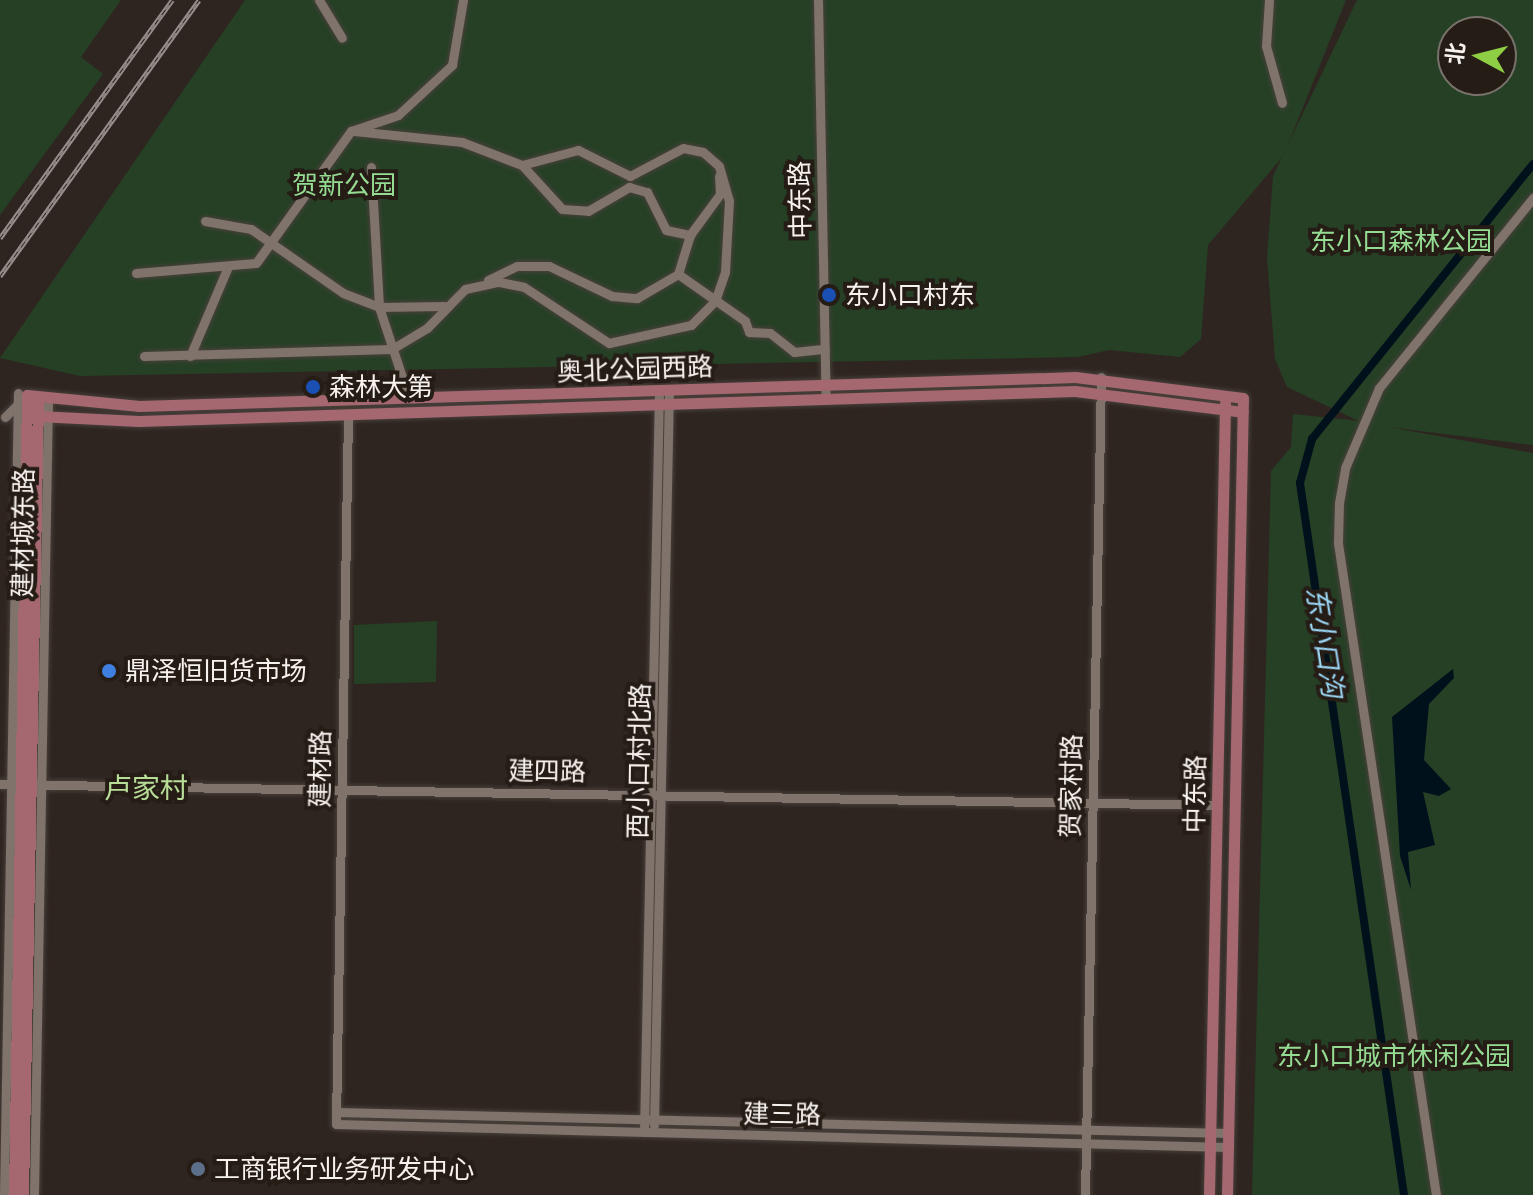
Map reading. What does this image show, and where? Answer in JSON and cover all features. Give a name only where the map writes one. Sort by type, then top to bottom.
[{"type":"main road","name":"奥北公园西路","points":[[33,396],[139,406],[1101,377],[1243,398]]},
{"type":"main road","name":"奥北公园西路","points":[[29,414],[348,414],[1101,391],[1243,412]]},
{"type":"main road","name":"中东路","points":[[1209,1195],[1225,395]]},
{"type":"main road","name":"建材城东路","points":[[14,1195],[11,1110],[29,414],[33,396]]},
{"type":"main road","name":"中东路","points":[[1227,1195],[1243,398]]},
{"type":"main road","name":"建材城东路","points":[[11,1110],[23,1195]]},
{"type":"street","points":[[319,0],[342,38]]},
{"type":"street","points":[[136,273],[227,269],[256,263],[274,243],[351,131],[398,115],[452,65],[463,0]]},
{"type":"street","name":"中东路","points":[[818,0],[826,399]]},
{"type":"street","points":[[1269,0],[1266,46],[1282,103]]},
{"type":"street","points":[[351,131],[462,142],[522,165],[562,209],[588,211],[629,187],[647,192],[666,230],[690,235]]},
{"type":"street","points":[[465,289],[499,282],[524,287],[609,343],[691,325],[715,301],[729,238],[729,201],[719,166],[683,148],[630,176],[578,150],[522,165]]},
{"type":"street","points":[[144,356],[392,349],[427,328],[444,306],[465,289],[517,266],[549,266],[592,288],[637,298],[678,274],[690,235],[720,194],[719,166]]},
{"type":"street","points":[[371,167],[379,307],[409,398]]},
{"type":"street","points":[[1436,1195],[1338,543],[1339,503],[1345,468],[1379,388],[1533,198]]},
{"type":"street","points":[[205,221],[251,229],[343,293],[379,307],[444,306]]},
{"type":"street","points":[[190,356],[227,269]]},
{"type":"street","points":[[678,274],[715,301],[749,332],[770,333],[794,352],[825,349]]},
{"type":"street","name":"贺家村路","points":[[1085,1195],[1101,377]]},
{"type":"street","name":"西小口村北路","points":[[649,1132],[664,390]]},
{"type":"street","points":[[2,417],[29,414],[33,396]]},
{"type":"street","name":"建材城东路","points":[[4,1195],[11,1110],[29,414]]},
{"type":"street","name":"建材路","points":[[336,1124],[348,414]]},
{"type":"street","name":"建四路","points":[[21,784],[1217,805]]},
{"type":"street","name":"建材城东路","points":[[21,784],[34,1195]]},
{"type":"street","name":"建三路","points":[[336,1112],[1228,1133]]},
{"type":"street","name":"建三路","points":[[336,1124],[1228,1147]]},
{"type":"green space","points":[[0,0],[121,0],[81,57],[103,74],[0,215]]},
{"type":"green space","name":"贺新公园","points":[[245,0],[1346,0],[1284,155],[1208,245],[1201,339],[1180,357],[1109,350],[1078,357],[80,376],[0,358]]},
{"type":"green space","name":"东小口城市休闲公园","points":[[1357,0],[1533,0],[1533,445],[1388,427],[1533,453],[1533,1195],[1252,1195],[1271,471],[1291,447],[1293,414],[1359,421],[1287,387],[1275,359],[1267,258],[1273,176]]},
{"type":"green space","points":[[437,621],[436,682],[354,684],[354,625]]},
{"type":"water","points":[[1453,669],[1454,678],[1429,704],[1424,760],[1451,789],[1439,796],[1423,792],[1435,845],[1408,852],[1411,890],[1400,856],[1392,717]]},
{"type":"waterway","name":"东小口沟","points":[[1404,1195],[1300,483],[1312,439],[1533,164]]},
{"type":"railway","points":[[0,238],[172,0]]},
{"type":"railway","points":[[0,276],[199,0]]},
{"type":"place","name":"东小口村东","points":[[829,295]]},
{"type":"place","name":"森林大第","points":[[313,387]]},
{"type":"place","name":"鼎泽恒旧货市场","points":[[109,671]]},
{"type":"place","name":"工商银行业务研发中心","points":[[198,1169]]},
{"type":"district","name":"卢家村","points":[[146,788]]},
{"type":"park label","name":"东小口森林公园","points":[[1401,241]]}]
